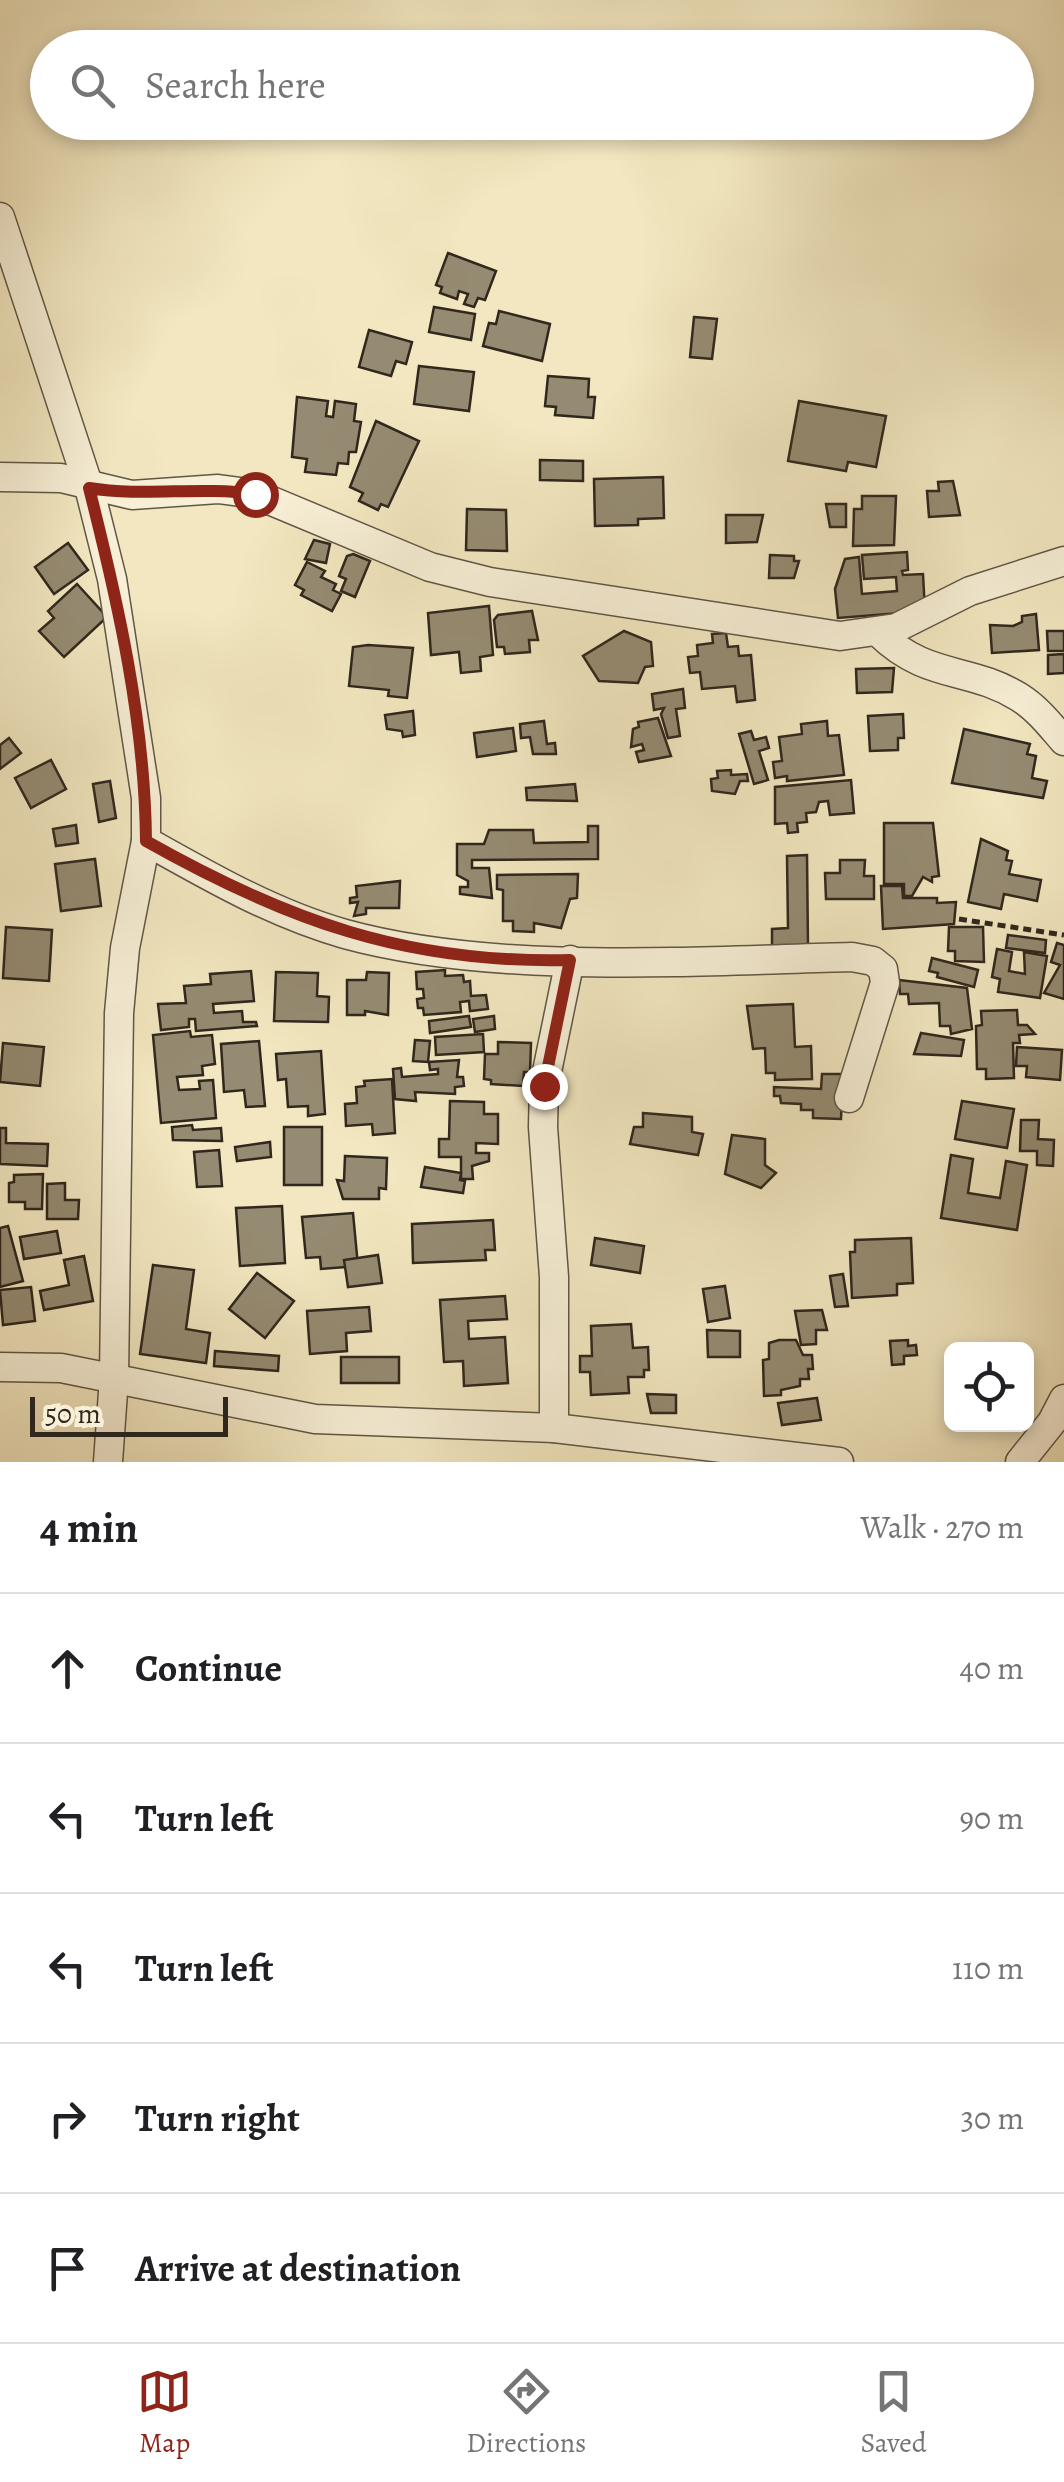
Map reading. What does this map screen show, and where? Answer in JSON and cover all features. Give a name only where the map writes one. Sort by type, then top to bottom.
[{"type":"street","points":[[0,217],[89,488],[112,579],[141,751],[146,841],[125,948],[119,1013],[114,1378],[108,1462]]},
{"type":"street","points":[[0,476],[60,478],[89,488],[132,495],[218,489],[255,494],[430,567],[490,582],[840,636],[879,633],[970,592],[1064,561]]},
{"type":"street","points":[[879,633],[916,663],[1020,698],[1040,713],[1064,741]]},
{"type":"street","points":[[146,841],[233,890],[346,934],[532,961],[852,957],[872,961],[883,969],[886,983],[849,1098]]},
{"type":"street","points":[[554,1428],[554,1278],[542,1127],[546,1072],[570,960]]},
{"type":"street","points":[[0,1368],[61,1368],[316,1419],[554,1428],[840,1462]]},
{"type":"street","points":[[1020,1462],[1052,1422],[1064,1399]]},
{"type":"path","points":[[959,919],[1064,935]]},
{"type":"building","points":[[448,253],[496,271],[485,300],[478,298],[474,307],[464,304],[468,294],[459,291],[457,299],[440,293],[442,287],[436,285]]},
{"type":"building","points":[[434,307],[475,314],[471,340],[429,332]]},
{"type":"building","points":[[499,311],[550,324],[542,361],[483,346],[489,323],[496,324]]},
{"type":"building","points":[[694,317],[717,319],[712,359],[690,357]]},
{"type":"building","points":[[369,330],[412,342],[406,364],[396,361],[391,376],[359,367]]},
{"type":"building","points":[[419,366],[474,372],[469,411],[414,404]]},
{"type":"building","points":[[548,376],[589,379],[588,397],[595,397],[593,418],[555,415],[556,407],[545,406]]},
{"type":"building","points":[[297,397],[328,401],[326,416],[333,417],[335,401],[356,404],[354,421],[361,422],[356,452],[349,452],[348,464],[338,463],[336,475],[305,472],[307,459],[292,457]]},
{"type":"building","points":[[799,401],[886,416],[876,467],[848,462],[846,471],[788,461]]},
{"type":"building","points":[[376,421],[419,441],[388,507],[381,504],[378,510],[359,501],[363,493],[350,487]]},
{"type":"building","points":[[540,460],[583,461],[583,481],[540,480]]},
{"type":"building","points":[[663,477],[664,518],[638,519],[638,525],[595,526],[594,479]]},
{"type":"building","points":[[953,481],[960,515],[929,517],[927,491],[939,491],[938,482]]},
{"type":"building","points":[[862,496],[896,496],[894,545],[853,546],[854,509],[862,509]]},
{"type":"building","points":[[826,504],[846,504],[846,527],[830,527]]},
{"type":"building","points":[[467,509],[506,510],[507,551],[466,550]]},
{"type":"building","points":[[726,515],[763,515],[757,542],[726,543]]},
{"type":"building","points":[[314,540],[330,544],[326,563],[305,559]]},
{"type":"building","points":[[68,543],[88,570],[54,594],[35,567]]},
{"type":"building","points":[[907,552],[908,570],[902,571],[903,575],[923,574],[925,611],[838,618],[835,589],[845,559],[859,557],[862,594],[897,591],[896,577],[864,579],[862,555]]},
{"type":"building","points":[[353,554],[370,561],[355,597],[341,591],[346,579],[339,576],[347,556]]},
{"type":"building","points":[[770,555],[794,556],[794,561],[799,561],[794,578],[769,578]]},
{"type":"building","points":[[307,562],[325,571],[321,577],[336,584],[333,590],[341,594],[332,611],[301,595],[304,590],[295,585]]},
{"type":"building","points":[[77,584],[107,617],[64,657],[39,631],[54,618],[48,611]]},
{"type":"building","points":[[489,606],[493,655],[480,657],[481,671],[461,673],[459,652],[431,655],[428,613]]},
{"type":"building","points":[[532,611],[538,640],[529,640],[530,652],[505,654],[504,647],[497,647],[494,620],[498,615]]},
{"type":"building","points":[[1036,614],[1039,650],[992,653],[990,625],[1013,626],[1022,622],[1022,616]]},
{"type":"building","points":[[624,631],[651,642],[653,666],[645,667],[638,683],[599,681],[583,656]]},
{"type":"building","points":[[1047,631],[1064,631],[1064,651],[1048,651]]},
{"type":"building","points":[[726,633],[728,647],[738,646],[739,656],[751,655],[755,700],[737,702],[735,686],[702,689],[700,672],[690,673],[688,657],[698,656],[697,645],[713,643],[712,634]]},
{"type":"building","points":[[353,647],[413,648],[407,698],[388,696],[389,690],[349,686]]},
{"type":"building","points":[[1064,654],[1064,673],[1048,674],[1048,655]]},
{"type":"building","points":[[894,668],[892,692],[857,693],[856,669]]},
{"type":"building","points":[[683,689],[685,708],[676,709],[680,736],[668,738],[661,714],[664,708],[654,710],[652,694]]},
{"type":"building","points":[[413,711],[415,735],[403,737],[402,731],[387,729],[385,715]]},
{"type":"building","points":[[903,714],[904,738],[898,738],[898,750],[870,751],[868,716]]},
{"type":"building","points":[[658,718],[671,756],[639,762],[636,752],[644,750],[642,744],[631,747],[633,729],[639,727],[638,722]]},
{"type":"building","points":[[544,721],[547,744],[555,743],[556,754],[533,754],[530,737],[521,738],[520,724]]},
{"type":"building","points":[[827,721],[828,736],[839,735],[844,775],[787,781],[787,776],[775,778],[773,762],[782,761],[779,737],[802,734],[801,724]]},
{"type":"building","points":[[513,728],[516,751],[477,757],[474,733]]},
{"type":"building","points":[[964,729],[1030,744],[1027,754],[1036,756],[1032,778],[1047,781],[1043,798],[952,783]]},
{"type":"building","points":[[751,731],[754,740],[766,737],[769,748],[759,751],[768,780],[754,784],[739,734]]},
{"type":"building","points":[[9,738],[21,753],[0,769],[0,745]]},
{"type":"building","points":[[51,760],[66,789],[31,808],[15,778]]},
{"type":"building","points":[[731,770],[731,775],[747,774],[748,781],[740,781],[735,794],[712,791],[711,779],[718,778],[717,771]]},
{"type":"building","points":[[851,780],[854,813],[830,815],[828,801],[819,802],[816,812],[806,813],[807,822],[797,823],[798,832],[788,833],[787,823],[775,824],[775,787]]},
{"type":"building","points":[[110,781],[116,818],[99,822],[93,784]]},
{"type":"building","points":[[575,784],[577,801],[527,800],[526,788]]},
{"type":"building","points":[[884,823],[933,823],[939,876],[932,877],[932,882],[923,877],[912,896],[904,896],[904,884],[884,884]]},
{"type":"building","points":[[76,825],[78,843],[56,846],[53,829]]},
{"type":"building","points":[[588,826],[598,826],[598,859],[472,860],[472,868],[489,868],[492,898],[460,894],[460,887],[468,887],[468,881],[457,875],[457,844],[484,844],[489,830],[533,830],[534,843],[588,842]]},
{"type":"building","points":[[981,839],[1008,851],[1006,860],[1012,861],[1009,874],[1041,880],[1037,901],[1004,894],[1001,909],[968,902]]},
{"type":"building","points":[[807,855],[808,947],[772,948],[772,929],[788,928],[787,856]]},
{"type":"building","points":[[95,859],[101,906],[61,911],[55,864]]},
{"type":"building","points":[[840,860],[865,860],[864,876],[874,876],[874,899],[826,899],[825,873],[840,873]]},
{"type":"building","points":[[578,874],[577,898],[570,899],[561,928],[534,923],[534,932],[513,931],[513,921],[503,921],[503,890],[497,889],[497,875]]},
{"type":"building","points":[[400,881],[399,908],[366,908],[366,914],[354,916],[358,902],[350,903],[350,898],[357,897],[356,886]]},
{"type":"building","points":[[881,886],[902,886],[903,898],[956,902],[954,924],[883,929]]},
{"type":"building","points":[[6,927],[52,930],[49,981],[3,978]]},
{"type":"building","points":[[949,927],[983,927],[984,962],[955,961],[955,951],[948,951]]},
{"type":"building","points":[[1008,935],[1046,940],[1045,953],[1006,948]]},
{"type":"building","points":[[1057,943],[1064,945],[1064,999],[1044,993],[1060,965],[1051,962]]},
{"type":"building","points":[[997,949],[1012,952],[1009,971],[1025,974],[1024,952],[1047,956],[1040,998],[998,992],[1000,979],[992,977]]},
{"type":"building","points":[[932,958],[978,970],[974,987],[937,977],[938,973],[929,971]]},
{"type":"building","points":[[445,970],[445,976],[463,975],[464,982],[470,981],[471,996],[486,995],[488,1009],[470,1011],[469,1001],[460,1002],[461,1012],[424,1015],[423,1008],[418,1008],[417,999],[424,998],[423,989],[417,989],[416,972]]},
{"type":"building","points":[[251,971],[254,1001],[213,1004],[214,1013],[242,1011],[243,1022],[256,1022],[257,1026],[196,1031],[195,1019],[189,1019],[189,1027],[161,1030],[158,1004],[186,1003],[184,986],[211,984],[210,974]]},
{"type":"building","points":[[276,972],[318,973],[317,996],[329,997],[328,1022],[274,1021]]},
{"type":"building","points":[[367,972],[389,973],[388,1015],[365,1011],[365,1015],[347,1015],[347,980],[366,980]]},
{"type":"building","points":[[899,980],[967,988],[972,1029],[951,1034],[950,1026],[940,1026],[939,1003],[909,1004],[908,994],[900,994]]},
{"type":"building","points":[[793,1004],[795,1047],[811,1046],[812,1079],[775,1080],[775,1073],[766,1073],[765,1048],[753,1049],[747,1006]]},
{"type":"building","points":[[1017,1010],[1018,1025],[1027,1025],[1035,1034],[1019,1035],[1020,1043],[1013,1043],[1014,1078],[986,1079],[986,1069],[977,1069],[976,1026],[982,1025],[981,1011]]},
{"type":"building","points":[[469,1016],[471,1027],[430,1033],[429,1021]]},
{"type":"building","points":[[494,1016],[495,1029],[475,1032],[473,1019]]},
{"type":"building","points":[[190,1031],[191,1037],[212,1035],[215,1064],[202,1066],[203,1075],[177,1077],[179,1090],[200,1089],[199,1081],[213,1080],[216,1118],[161,1123],[153,1035]]},
{"type":"building","points":[[921,1033],[964,1040],[961,1056],[914,1054]]},
{"type":"building","points":[[483,1034],[484,1052],[436,1055],[435,1037]]},
{"type":"building","points":[[415,1040],[430,1041],[428,1062],[413,1061]]},
{"type":"building","points":[[259,1041],[265,1106],[246,1107],[244,1090],[224,1092],[221,1044]]},
{"type":"building","points":[[498,1042],[531,1043],[530,1072],[524,1072],[523,1086],[491,1084],[491,1080],[484,1079],[485,1054],[498,1054]]},
{"type":"building","points":[[3,1043],[44,1047],[40,1086],[0,1082]]},
{"type":"building","points":[[1017,1047],[1062,1050],[1060,1080],[1026,1077],[1027,1066],[1016,1066]]},
{"type":"building","points":[[321,1051],[325,1114],[308,1116],[308,1106],[288,1107],[286,1079],[278,1080],[276,1054]]},
{"type":"building","points":[[459,1060],[457,1077],[463,1077],[464,1086],[455,1087],[455,1094],[415,1092],[416,1101],[395,1099],[393,1069],[401,1068],[402,1077],[438,1074],[438,1069],[430,1070],[429,1062]]},
{"type":"building","points":[[822,1074],[843,1074],[841,1119],[813,1118],[813,1110],[801,1110],[801,1104],[781,1103],[780,1096],[774,1096],[774,1087],[821,1089]]},
{"type":"building","points":[[392,1079],[395,1133],[373,1135],[372,1124],[346,1126],[345,1104],[357,1103],[356,1087],[365,1086],[364,1081]]},
{"type":"building","points":[[450,1101],[484,1102],[484,1114],[498,1114],[498,1144],[476,1143],[476,1153],[489,1153],[489,1161],[472,1166],[473,1179],[461,1179],[461,1157],[439,1157],[439,1139],[449,1139]]},
{"type":"building","points":[[962,1101],[1014,1109],[1007,1148],[955,1139]]},
{"type":"building","points":[[643,1113],[692,1117],[692,1132],[703,1134],[698,1155],[630,1144],[634,1127],[643,1127]]},
{"type":"building","points":[[1021,1120],[1039,1120],[1038,1139],[1054,1140],[1053,1166],[1037,1165],[1037,1151],[1020,1151]]},
{"type":"building","points":[[192,1125],[193,1130],[221,1128],[222,1141],[173,1140],[172,1127]]},
{"type":"building","points":[[284,1127],[322,1127],[322,1185],[284,1185]]},
{"type":"building","points":[[0,1128],[6,1128],[6,1143],[48,1144],[47,1166],[0,1164]]},
{"type":"building","points":[[732,1135],[765,1139],[765,1165],[776,1173],[761,1188],[725,1174]]},
{"type":"building","points":[[270,1142],[271,1157],[237,1161],[235,1147]]},
{"type":"building","points":[[219,1150],[222,1186],[197,1187],[194,1152]]},
{"type":"building","points":[[951,1155],[973,1159],[968,1193],[1000,1198],[1006,1161],[1027,1165],[1017,1230],[941,1218]]},
{"type":"building","points":[[345,1156],[387,1158],[386,1189],[379,1188],[379,1199],[343,1199],[337,1180],[344,1181]]},
{"type":"building","points":[[425,1167],[461,1173],[460,1180],[465,1181],[463,1193],[421,1187]]},
{"type":"building","points":[[43,1174],[42,1209],[25,1209],[25,1202],[9,1202],[9,1183],[14,1182],[14,1175]]},
{"type":"building","points":[[65,1183],[65,1200],[79,1200],[78,1219],[47,1219],[47,1184]]},
{"type":"building","points":[[282,1206],[285,1263],[240,1266],[236,1208]]},
{"type":"building","points":[[353,1213],[358,1266],[321,1269],[320,1257],[306,1258],[302,1217]]},
{"type":"building","points":[[493,1220],[495,1250],[485,1250],[486,1260],[413,1263],[412,1224]]},
{"type":"building","points":[[8,1226],[23,1281],[0,1287],[0,1228]]},
{"type":"building","points":[[57,1231],[61,1253],[24,1259],[20,1237]]},
{"type":"building","points":[[595,1238],[644,1246],[640,1273],[591,1265]]},
{"type":"building","points":[[911,1238],[913,1283],[897,1284],[897,1295],[852,1298],[850,1252],[855,1252],[855,1240]]},
{"type":"building","points":[[378,1255],[382,1283],[348,1287],[344,1260]]},
{"type":"building","points":[[84,1256],[93,1301],[44,1310],[40,1291],[69,1285],[64,1260]]},
{"type":"building","points":[[153,1265],[194,1270],[186,1329],[210,1333],[206,1363],[140,1354]]},
{"type":"building","points":[[257,1273],[294,1301],[265,1338],[229,1309]]},
{"type":"building","points":[[843,1274],[848,1306],[835,1307],[830,1276]]},
{"type":"building","points":[[725,1286],[730,1318],[708,1322],[703,1289]]},
{"type":"building","points":[[31,1287],[35,1321],[3,1325],[0,1290]]},
{"type":"building","points":[[505,1296],[507,1319],[468,1321],[469,1339],[505,1337],[508,1383],[464,1386],[463,1361],[444,1362],[440,1300]]},
{"type":"building","points":[[369,1307],[371,1331],[346,1333],[347,1351],[310,1354],[307,1311]]},
{"type":"building","points":[[822,1310],[827,1330],[816,1330],[816,1344],[801,1345],[795,1311]]},
{"type":"building","points":[[631,1324],[633,1348],[648,1347],[649,1370],[644,1370],[644,1377],[628,1377],[629,1393],[591,1395],[590,1372],[580,1372],[580,1356],[592,1356],[591,1326]]},
{"type":"building","points":[[707,1330],[740,1331],[740,1357],[708,1357]]},
{"type":"building","points":[[796,1340],[803,1355],[812,1355],[813,1369],[808,1369],[809,1379],[800,1379],[800,1386],[781,1390],[781,1395],[764,1396],[763,1360],[769,1359],[769,1343]]},
{"type":"building","points":[[908,1340],[908,1346],[916,1345],[917,1355],[904,1356],[904,1364],[892,1365],[890,1341]]},
{"type":"building","points":[[215,1351],[279,1356],[278,1371],[214,1366]]},
{"type":"building","points":[[341,1357],[399,1357],[399,1383],[341,1383]]},
{"type":"building","points":[[647,1394],[676,1395],[676,1413],[651,1413]]},
{"type":"building","points":[[817,1398],[821,1420],[782,1425],[778,1403]]},
{"type":"route","points":[[255,494],[218,489],[132,495],[89,488],[112,579],[141,751],[146,841],[233,890],[346,934],[436,950],[532,961],[570,960],[544,1086]]}]
